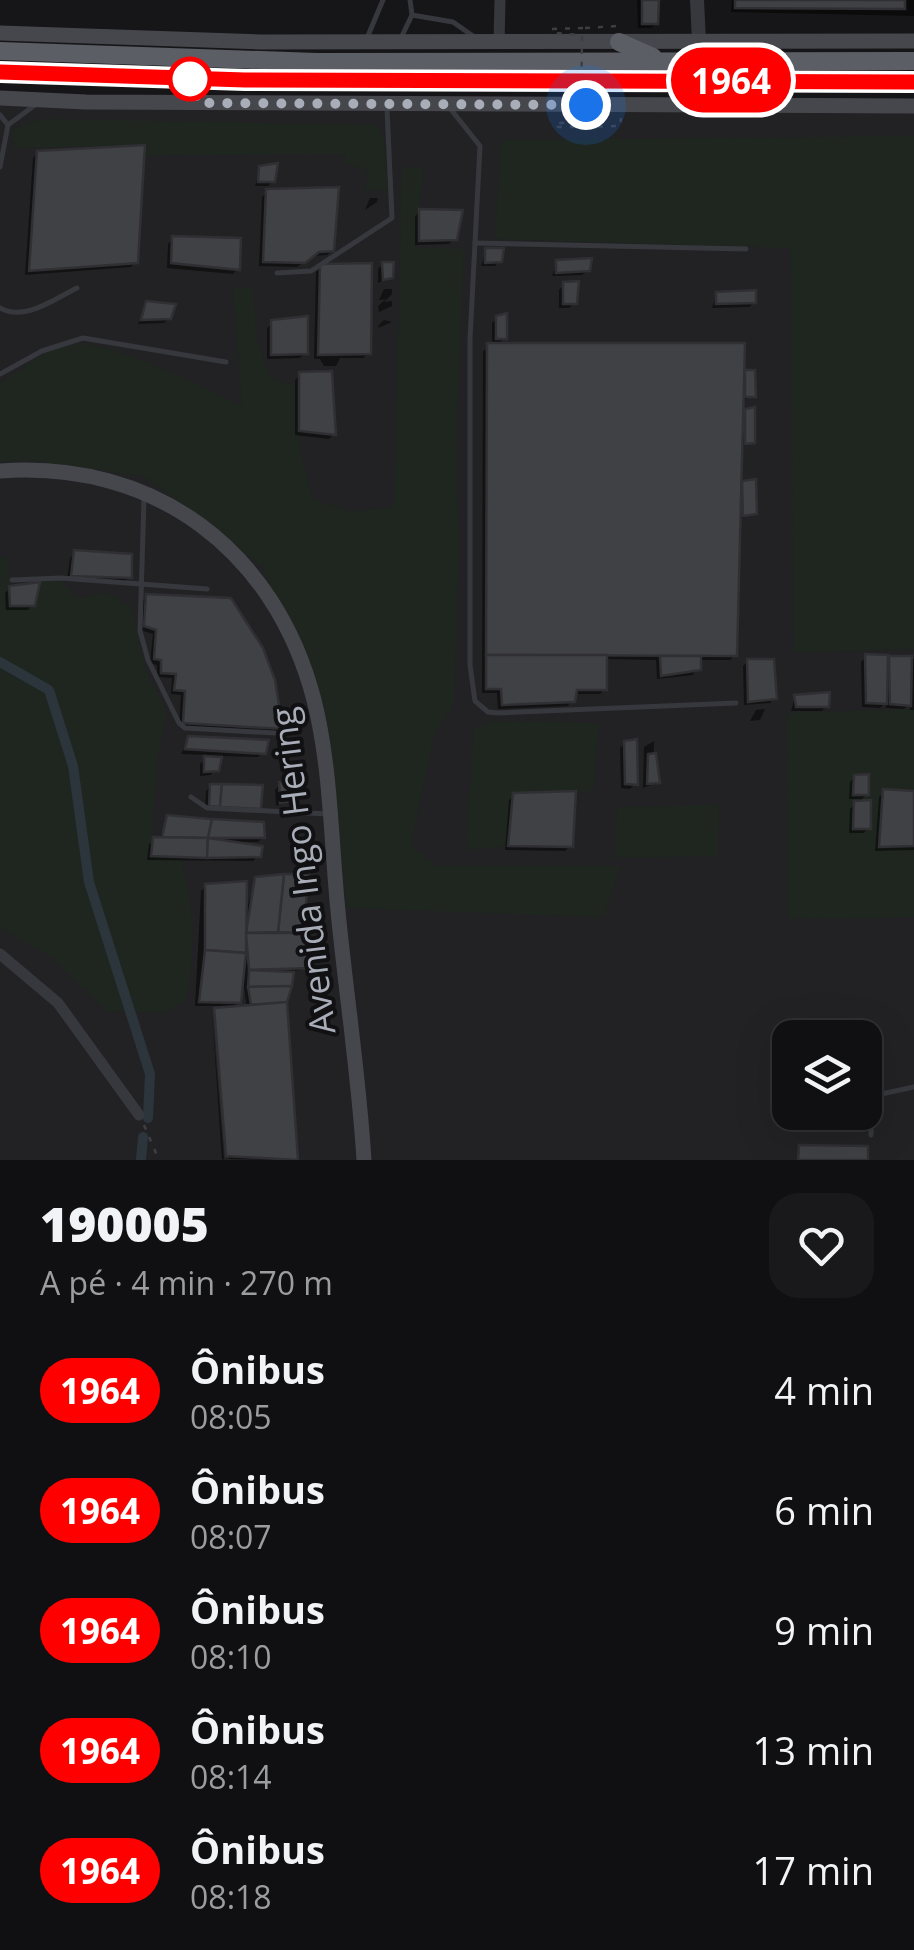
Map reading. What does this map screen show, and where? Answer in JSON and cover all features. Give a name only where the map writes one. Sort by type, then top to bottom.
[{"type":"highway","points":[[618,42],[663,61]]},
{"type":"highway","points":[[0,51],[317,62],[914,61]]},
{"type":"highway","points":[[0,72],[245,80],[914,82]]},
{"type":"main road","points":[[0,33],[478,42],[914,41]]},
{"type":"main road","points":[[0,98],[914,106]]},
{"type":"main road","name":"Avenida Ingo Hering","points":[[0,471],[70,473],[145,490],[215,539],[274,602],[314,698],[364,1160]]},
{"type":"street","points":[[499,42],[500,0]]},
{"type":"street","points":[[696,0],[698,41]]},
{"type":"street","points":[[0,954],[58,1003],[138,1114]]},
{"type":"lane","points":[[366,41],[383,0]]},
{"type":"lane","points":[[400,41],[412,16],[410,0]]},
{"type":"lane","points":[[412,16],[453,22],[478,42]]},
{"type":"lane","points":[[0,167],[8,126],[41,100]]},
{"type":"lane","points":[[277,273],[311,271],[392,218],[387,104]]},
{"type":"lane","points":[[446,104],[479,141],[470,396],[470,665],[476,701],[488,712],[498,713],[736,703]]},
{"type":"lane","points":[[0,115],[8,126]]},
{"type":"lane","points":[[475,243],[746,249]]},
{"type":"lane","points":[[0,308],[10,314],[23,312],[76,288]]},
{"type":"lane","points":[[0,374],[42,351],[83,338],[226,362]]},
{"type":"lane","points":[[145,490],[140,585],[144,646],[181,726],[275,733]]},
{"type":"lane","points":[[12,580],[60,578],[206,589]]},
{"type":"lane","points":[[190,798],[208,808],[328,814]]},
{"type":"lane","points":[[872,1134],[872,1096],[914,1087]]},
{"type":"path","points":[[583,28],[552,29],[553,33],[582,36],[584,83],[581,124],[556,123],[556,128],[621,126],[621,105]]},
{"type":"path","points":[[138,1114],[159,1160]]},
{"type":"shaded area","points":[[914,102],[914,1160],[0,1160],[0,105]]},
{"type":"shaded area","points":[[41,119],[376,125],[384,138],[389,194],[377,189],[365,193],[368,175],[363,168],[346,165],[345,154],[144,155],[144,145],[15,148],[11,130]]},
{"type":"shaded area","points":[[914,136],[914,649],[794,653],[790,248],[495,239],[501,140]]},
{"type":"shaded area","points":[[402,167],[423,168],[415,248],[464,249],[456,443],[459,548],[454,703],[434,736],[411,845],[436,866],[620,866],[604,917],[347,908],[328,741],[262,566],[145,477],[30,460],[0,462],[0,383],[48,352],[67,345],[107,348],[131,356],[242,406],[233,287],[253,288],[257,340],[271,379],[299,386],[300,452],[313,499],[352,512],[394,506]]},
{"type":"shaded area","points":[[0,557],[8,559],[11,606],[35,606],[40,582],[58,579],[78,599],[104,592],[131,606],[148,677],[167,712],[157,759],[151,855],[179,857],[191,909],[186,999],[167,1013],[107,1011],[51,957],[0,928]]},
{"type":"shaded area","points":[[914,709],[914,917],[788,919],[786,713]]},
{"type":"shaded area","points":[[493,721],[599,723],[593,791],[514,793],[508,846],[471,850],[466,840],[474,730]]},
{"type":"shaded area","points":[[719,805],[718,856],[615,858],[617,807]]},
{"type":"building","points":[[642,0],[659,0],[658,24],[642,24]]},
{"type":"building","points":[[735,0],[905,0],[905,9],[735,8]]},
{"type":"building","points":[[145,145],[138,263],[29,271],[37,151]]},
{"type":"building","points":[[278,163],[275,182],[258,182],[259,166]]},
{"type":"building","points":[[339,187],[334,251],[319,252],[305,263],[263,262],[266,189]]},
{"type":"building","points":[[419,209],[463,210],[457,240],[419,241]]},
{"type":"building","points":[[172,236],[241,238],[240,270],[171,263]]},
{"type":"building","points":[[485,248],[504,248],[502,262],[485,263]]},
{"type":"building","points":[[592,258],[590,271],[556,273],[556,260]]},
{"type":"building","points":[[382,262],[394,262],[393,278],[383,280]]},
{"type":"building","points":[[372,263],[371,354],[318,355],[320,264]]},
{"type":"building","points":[[579,281],[577,304],[563,304],[563,282]]},
{"type":"building","points":[[756,290],[756,303],[716,304],[716,292]]},
{"type":"building","points":[[146,301],[176,304],[171,319],[141,320]]},
{"type":"building","points":[[507,313],[507,339],[496,339],[496,316]]},
{"type":"building","points":[[308,316],[308,354],[271,355],[271,320]]},
{"type":"building","points":[[487,343],[745,343],[737,656],[486,655]]},
{"type":"building","points":[[745,370],[755,370],[756,397],[745,397]]},
{"type":"building","points":[[332,371],[336,435],[299,431],[299,372]]},
{"type":"building","points":[[755,407],[755,443],[745,444],[745,409]]},
{"type":"building","points":[[756,479],[757,514],[743,516],[742,481]]},
{"type":"building","points":[[74,550],[132,554],[132,578],[71,576]]},
{"type":"building","points":[[40,582],[35,606],[10,606],[9,586]]},
{"type":"building","points":[[146,594],[231,598],[263,648],[275,680],[283,729],[183,723],[185,691],[174,690],[176,674],[161,673],[161,660],[154,659],[156,630],[144,626]]},
{"type":"building","points":[[865,654],[888,655],[887,704],[866,703]]},
{"type":"building","points":[[486,655],[607,655],[607,690],[577,690],[575,702],[502,705],[501,689],[486,689]]},
{"type":"building","points":[[660,656],[701,656],[701,670],[661,676]]},
{"type":"building","points":[[889,656],[912,656],[911,706],[890,704]]},
{"type":"building","points":[[747,659],[774,659],[777,699],[748,702]]},
{"type":"building","points":[[830,692],[829,707],[796,707],[794,695]]},
{"type":"building","points":[[188,736],[269,740],[266,754],[185,749]]},
{"type":"building","points":[[637,739],[638,785],[625,784],[624,741]]},
{"type":"building","points":[[656,753],[660,783],[647,784],[648,754]]},
{"type":"building","points":[[204,756],[222,757],[219,771],[204,772]]},
{"type":"building","points":[[869,774],[869,795],[853,795],[854,775]]},
{"type":"building","points":[[294,780],[297,800],[280,803],[279,782]]},
{"type":"building","points":[[210,784],[222,784],[220,807],[209,806]]},
{"type":"building","points":[[222,784],[263,785],[261,809],[220,807]]},
{"type":"building","points":[[883,789],[914,791],[914,846],[879,847]]},
{"type":"building","points":[[576,791],[573,847],[508,846],[513,793]]},
{"type":"building","points":[[871,800],[871,829],[853,829],[854,801]]},
{"type":"building","points":[[167,815],[212,819],[208,838],[162,837]]},
{"type":"building","points":[[212,819],[264,822],[265,838],[208,838]]},
{"type":"building","points":[[153,837],[208,838],[207,858],[151,856]]},
{"type":"building","points":[[208,838],[263,846],[261,857],[207,858]]},
{"type":"building","points":[[284,874],[309,874],[303,933],[278,932]]},
{"type":"building","points":[[284,874],[278,932],[246,933],[255,877]]},
{"type":"building","points":[[247,881],[246,953],[205,950],[205,884]]},
{"type":"building","points":[[246,933],[303,933],[312,968],[249,970]]},
{"type":"building","points":[[205,950],[246,953],[241,1003],[199,1002]]},
{"type":"building","points":[[249,970],[294,972],[292,986],[248,987]]},
{"type":"building","points":[[292,986],[287,1002],[251,1005],[248,987]]},
{"type":"building","points":[[287,1002],[298,1160],[226,1156],[214,1008]]},
{"type":"building","points":[[799,1145],[868,1146],[868,1160],[798,1160]]},
{"type":"waterway","points":[[0,662],[49,690],[73,766],[89,882],[150,1074],[148,1118]]},
{"type":"waterway","points":[[141,1160],[143,1137]]},
{"type":"bus line","name":"1964","points":[[0,72],[60,77],[245,80],[914,82]]},
{"type":"route","points":[[190,79],[199,103],[586,105]]}]
